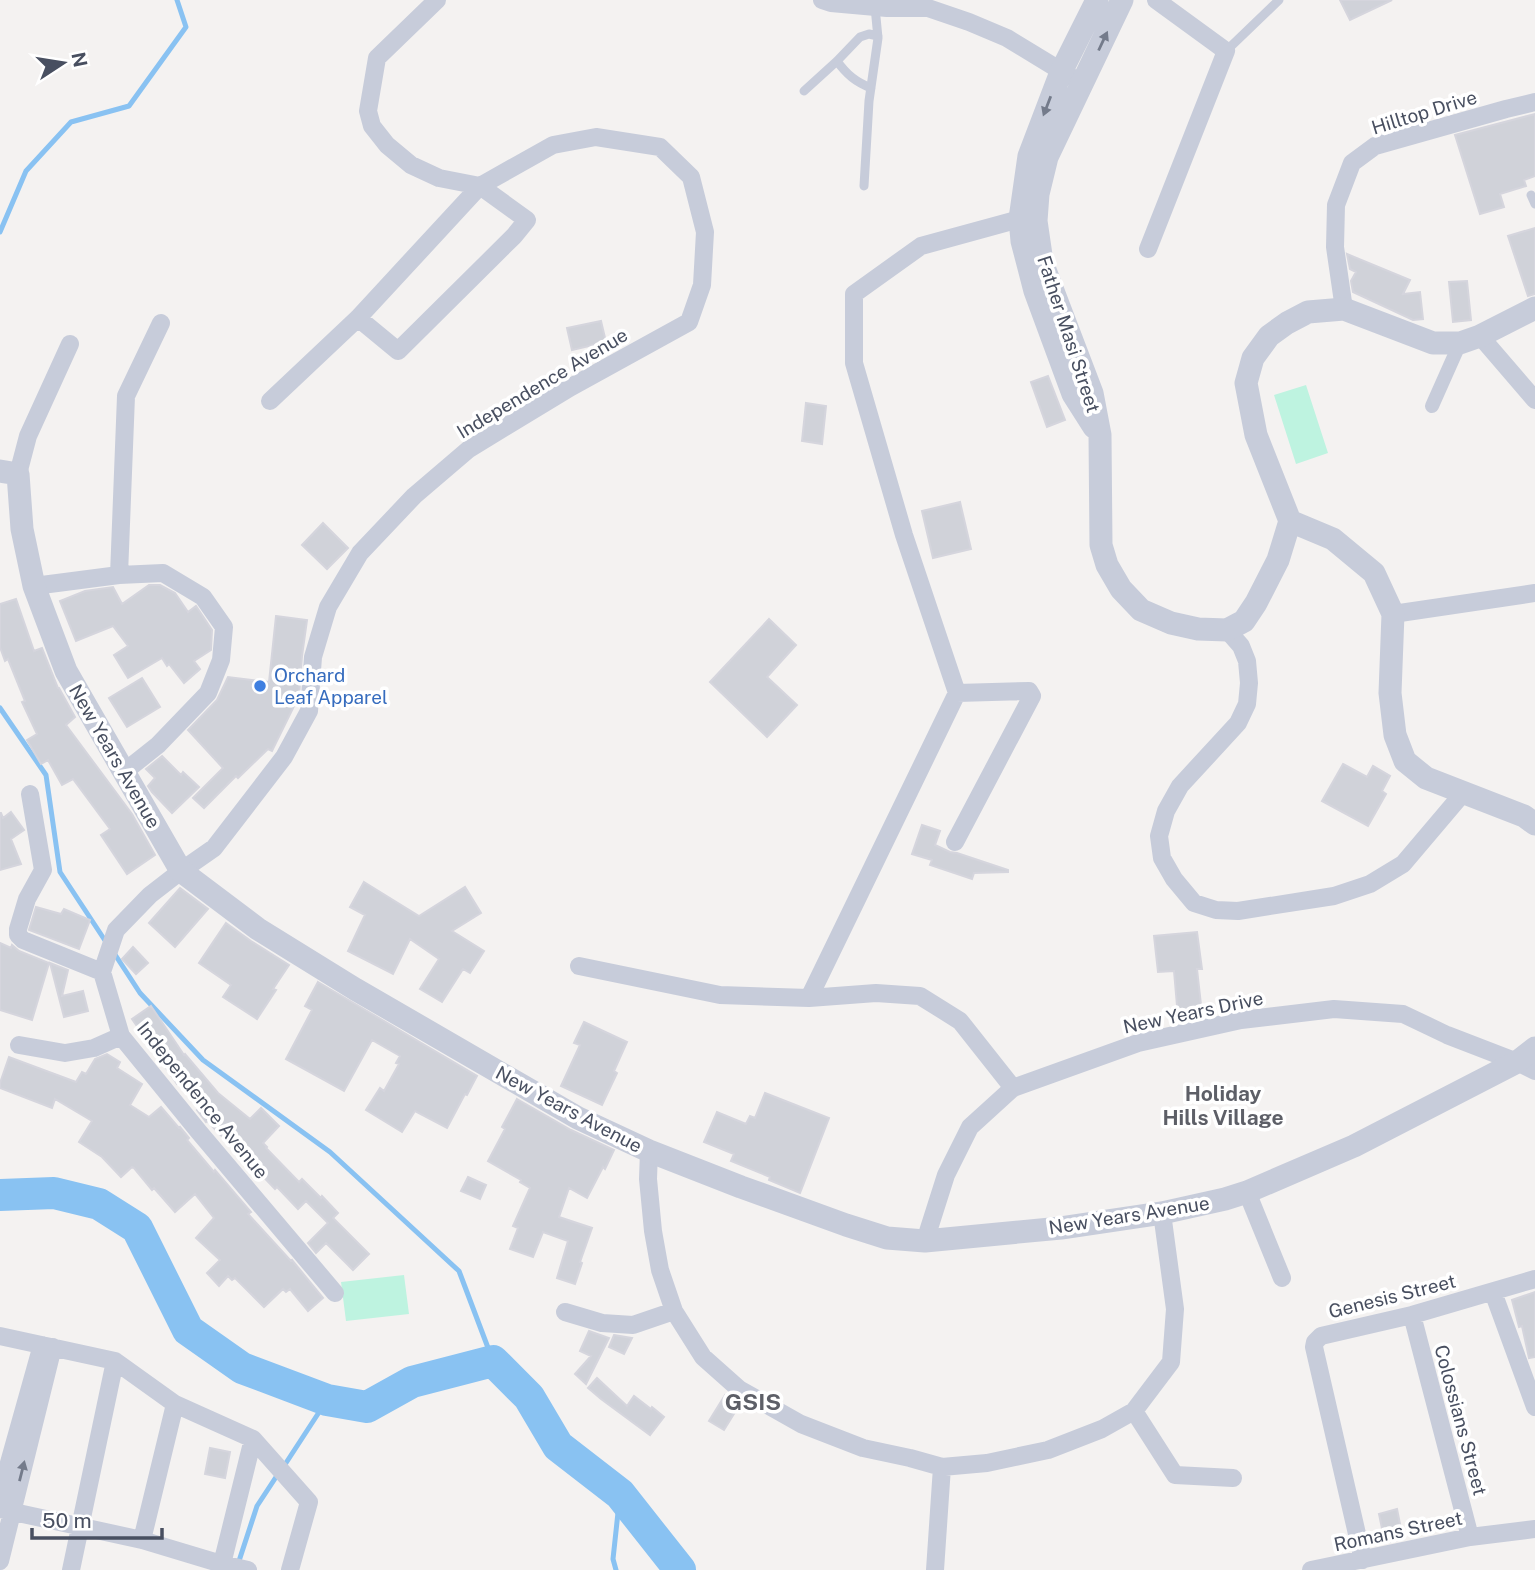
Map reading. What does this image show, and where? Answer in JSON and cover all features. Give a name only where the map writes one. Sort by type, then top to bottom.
[{"type":"street","points":[[358,318],[398,351],[527,220],[480,186],[439,178],[411,164],[387,145],[372,126],[369,111],[377,58],[437,0]]},
{"type":"street","points":[[822,0],[875,7],[928,8],[1007,38],[1060,72],[1083,83]]},
{"type":"street","name":"Father Masi Street","points":[[1097,0],[1060,72],[1029,156],[1028,220],[1092,393],[1100,435],[1101,545],[1107,565],[1121,589],[1141,610],[1171,623],[1198,629],[1227,630]]},
{"type":"street","name":"Father Masi Street","points":[[1028,220],[1047,157],[1122,0]]},
{"type":"street","points":[[1149,248],[1226,51],[1156,0]]},
{"type":"street","name":"Hilltop Drive","points":[[1344,309],[1335,247],[1336,205],[1352,163],[1375,146],[1535,102]]},
{"type":"street","name":"Independence Avenue","points":[[270,401],[358,318],[480,186],[553,145],[596,137],[660,147],[691,177],[705,232],[702,285],[689,322],[571,387],[469,449],[414,496],[360,554],[328,607],[313,657],[309,710],[284,757],[214,848],[150,895],[116,930],[102,969],[121,1036],[335,1293]]},
{"type":"street","points":[[809,998],[957,693],[904,535],[854,363],[854,294],[921,246],[1028,220]]},
{"type":"street","points":[[1464,792],[1403,864],[1370,884],[1334,896],[1238,911],[1216,910],[1194,904],[1174,879],[1162,858],[1159,836],[1166,811],[1180,786],[1238,723],[1247,704],[1247,661],[1241,646],[1227,630],[1244,621],[1256,603],[1278,560],[1290,522],[1256,435],[1246,383],[1253,358],[1269,337],[1308,312],[1344,309],[1433,343],[1470,340],[1535,308]]},
{"type":"street","points":[[119,575],[126,396],[161,323]]},
{"type":"street","points":[[1470,340],[1535,400]]},
{"type":"street","points":[[1432,406],[1470,340]]},
{"type":"street","name":"New Years Avenue","points":[[71,344],[9,473],[34,586],[66,671],[181,871],[258,929],[355,989],[578,1118],[649,1151],[846,1225],[887,1238],[925,1241],[1162,1213],[1247,1192],[1353,1146],[1529,1060]]},
{"type":"street","points":[[1290,522],[1334,539],[1374,573],[1393,614],[1390,693],[1395,735],[1405,761],[1426,778],[1524,816],[1535,824]]},
{"type":"street","points":[[34,586],[119,575],[163,573],[203,597],[224,627],[221,660],[208,694],[158,744],[124,772]]},
{"type":"street","points":[[1393,614],[1535,593]]},
{"type":"street","points":[[955,842],[1032,696],[1029,691],[957,693]]},
{"type":"street","points":[[30,793],[43,870],[27,899],[18,936],[102,969]]},
{"type":"street","points":[[579,966],[720,995],[809,998],[876,993],[920,996],[960,1021],[1013,1088]]},
{"type":"street","name":"New Years Drive","points":[[925,1241],[946,1175],[970,1127],[1013,1088],[1138,1042],[1241,1020],[1334,1009],[1403,1014],[1447,1035],[1529,1060]]},
{"type":"street","points":[[19,1045],[65,1053],[94,1048],[121,1036]]},
{"type":"street","points":[[649,1151],[648,1179],[660,1270],[674,1311],[703,1357],[739,1389],[801,1424],[863,1448],[942,1467],[987,1463],[1048,1450],[1102,1429],[1134,1411],[1171,1362],[1175,1309],[1162,1213]]},
{"type":"street","points":[[1247,1192],[1282,1278]]},
{"type":"street","name":"Genesis Street","points":[[1363,1560],[1315,1342],[1321,1336],[1412,1315],[1535,1279]]},
{"type":"street","points":[[1493,1292],[1535,1407]]},
{"type":"street","points":[[565,1312],[602,1323],[633,1325],[674,1311]]},
{"type":"street","name":"Colossians Street","points":[[1412,1315],[1470,1536]]},
{"type":"street","points":[[0,1336],[115,1361],[175,1404],[253,1439],[309,1502],[290,1570]]},
{"type":"street","points":[[0,1495],[48,1346]]},
{"type":"street","points":[[0,1561],[6,1510],[48,1346]]},
{"type":"street","points":[[71,1570],[115,1361]]},
{"type":"street","points":[[142,1540],[175,1404]]},
{"type":"street","points":[[1134,1411],[1175,1475],[1233,1478]]},
{"type":"street","points":[[222,1564],[253,1439]]},
{"type":"street","points":[[935,1570],[942,1467]]},
{"type":"street","points":[[6,1510],[142,1540],[248,1570]]},
{"type":"street","name":"Romans Street","points":[[1311,1570],[1470,1536],[1535,1529]]},
{"type":"lane","points":[[1226,51],[1279,0]]},
{"type":"lane","points":[[864,186],[878,36],[875,7]]},
{"type":"lane","points":[[804,92],[860,37],[869,34],[878,36]]},
{"type":"lane","points":[[837,61],[852,79],[871,89]]},
{"type":"green space","points":[[1306,385],[1328,453],[1296,464],[1274,395]]},
{"type":"green space","points":[[404,1275],[409,1314],[346,1321],[341,1282]]},
{"type":"building","points":[[1340,0],[1392,0],[1350,20]]},
{"type":"building","points":[[1535,114],[1535,176],[1524,180],[1526,186],[1500,194],[1504,207],[1480,214],[1455,135]]},
{"type":"building","points":[[1535,228],[1535,294],[1528,296],[1508,236]]},
{"type":"building","points":[[1347,254],[1410,280],[1403,294],[1420,292],[1423,319],[1413,320],[1353,292],[1351,281],[1356,272],[1350,269]]},
{"type":"building","points":[[1467,281],[1471,320],[1453,322],[1449,282]]},
{"type":"building","points":[[601,321],[606,342],[572,350],[567,328]]},
{"type":"building","points":[[1048,376],[1065,420],[1047,427],[1031,382]]},
{"type":"building","points":[[806,403],[826,406],[822,444],[802,441]]},
{"type":"building","points":[[960,502],[971,549],[933,558],[922,511]]},
{"type":"building","points":[[323,523],[348,548],[327,569],[302,545]]},
{"type":"building","points":[[149,585],[160,585],[175,593],[188,612],[196,606],[212,630],[211,650],[194,661],[200,669],[184,683],[162,658],[128,678],[114,655],[128,646],[113,626],[76,641],[60,601],[85,591],[113,587],[122,604]]},
{"type":"building","points":[[16,599],[34,651],[42,648],[58,688],[75,717],[66,725],[132,814],[155,855],[127,874],[101,835],[110,829],[73,779],[62,785],[48,760],[41,764],[27,740],[37,734],[22,702],[25,701],[8,659],[5,661],[0,647],[0,604]]},
{"type":"building","name":"Orchard Leaf Apparel","points":[[276,616],[307,620],[299,696],[272,751],[268,749],[204,808],[193,798],[223,768],[188,730],[217,700],[228,677],[269,682]]},
{"type":"building","points":[[769,619],[796,645],[767,677],[797,705],[767,737],[710,682]]},
{"type":"building","points":[[142,678],[160,707],[127,727],[109,698]]},
{"type":"building","points":[[162,756],[181,775],[183,772],[199,787],[172,813],[148,786],[155,778],[146,769]]},
{"type":"building","points":[[1343,764],[1367,777],[1373,766],[1390,776],[1382,791],[1386,794],[1368,826],[1322,801]]},
{"type":"building","points":[[11,812],[24,830],[11,839],[21,864],[0,870],[0,813],[3,818]]},
{"type":"building","points":[[922,825],[940,831],[935,845],[1008,872],[974,873],[972,879],[930,865],[932,860],[912,854]]},
{"type":"building","points":[[364,882],[419,916],[465,887],[481,913],[452,931],[484,951],[470,973],[463,969],[442,1002],[420,989],[439,959],[410,939],[393,974],[348,951],[365,915],[350,907]]},
{"type":"building","points":[[180,888],[208,909],[175,947],[149,923]]},
{"type":"building","points":[[36,907],[61,914],[64,909],[90,920],[79,949],[29,930]]},
{"type":"building","points":[[226,923],[289,965],[257,1019],[223,997],[231,985],[199,963]]},
{"type":"building","points":[[1197,932],[1202,969],[1197,969],[1202,1014],[1178,1017],[1174,971],[1158,972],[1154,936]]},
{"type":"building","points":[[0,943],[11,948],[12,945],[19,951],[49,963],[32,1020],[0,1010]]},
{"type":"building","points":[[133,947],[148,963],[136,974],[122,959]]},
{"type":"building","points":[[50,963],[68,970],[62,996],[83,991],[88,1011],[64,1017]]},
{"type":"building","points":[[318,982],[477,1076],[447,1128],[415,1111],[402,1132],[366,1110],[380,1088],[384,1091],[399,1064],[396,1063],[400,1056],[372,1040],[344,1091],[286,1059],[312,1010],[305,1006]]},
{"type":"building","points":[[151,1006],[184,1055],[218,1093],[250,1119],[261,1108],[279,1126],[263,1143],[299,1182],[302,1179],[321,1198],[322,1196],[338,1213],[333,1218],[369,1254],[353,1270],[326,1243],[316,1253],[308,1243],[328,1223],[306,1201],[298,1209],[206,1122],[197,1110],[202,1105],[181,1082],[177,1084],[132,1019]]},
{"type":"building","points":[[584,1022],[627,1042],[614,1071],[617,1073],[602,1105],[561,1086],[580,1045],[574,1043]]},
{"type":"building","points":[[107,1054],[120,1062],[117,1068],[142,1084],[130,1105],[149,1117],[161,1107],[251,1212],[248,1214],[292,1260],[323,1298],[308,1311],[290,1289],[286,1292],[283,1289],[264,1307],[235,1278],[232,1280],[228,1276],[219,1286],[207,1273],[220,1260],[196,1238],[214,1218],[195,1194],[175,1212],[134,1168],[121,1177],[102,1157],[79,1142],[92,1121],[55,1099],[52,1108],[0,1088],[9,1057],[76,1082],[82,1072],[86,1074],[95,1059]]},
{"type":"building","points":[[765,1093],[829,1118],[800,1193],[731,1161],[734,1154],[704,1142],[717,1112],[746,1124],[750,1116],[755,1118]]},
{"type":"building","points":[[517,1099],[571,1130],[614,1150],[587,1198],[569,1188],[559,1217],[592,1228],[575,1284],[557,1278],[568,1241],[543,1232],[533,1257],[510,1249],[518,1228],[513,1226],[530,1188],[488,1161]]},
{"type":"building","points":[[468,1177],[486,1185],[480,1199],[461,1191]]},
{"type":"building","points":[[1535,1292],[1535,1357],[1529,1358],[1522,1326],[1519,1327],[1512,1300]]},
{"type":"building","points":[[589,1331],[609,1338],[586,1384],[575,1374],[591,1356],[580,1351]]},
{"type":"building","points":[[614,1335],[632,1338],[624,1354],[609,1347]]},
{"type":"building","points":[[597,1378],[627,1406],[634,1396],[664,1417],[650,1435],[588,1388]]},
{"type":"building","points":[[725,1395],[740,1404],[724,1430],[709,1421]]},
{"type":"building","points":[[210,1448],[230,1452],[225,1478],[205,1474]]},
{"type":"building","points":[[1397,1509],[1403,1539],[1385,1543],[1379,1514]]},
{"type":"waterway","points":[[0,232],[26,171],[71,122],[129,106],[186,27],[177,0]]},
{"type":"waterway","points":[[0,708],[46,775],[60,872],[106,942]]},
{"type":"waterway","points":[[114,953],[140,993],[203,1060],[330,1152],[459,1271],[493,1361]]},
{"type":"waterway","points":[[0,1195],[54,1193],[99,1204],[137,1228],[188,1330],[242,1368],[327,1400],[367,1407],[412,1382],[493,1361],[529,1397],[558,1446],[620,1494],[680,1570]]},
{"type":"waterway","points":[[284,1466],[327,1400]]},
{"type":"waterway","points":[[238,1564],[257,1506],[278,1474]]},
{"type":"waterway","points":[[616,1570],[613,1559],[620,1494]]},
{"type":"place","name":"Orchard Leaf Apparel","points":[[260,686]]},
{"type":"district","name":"Holiday Hills Village","points":[[1223,1105]]},
{"type":"district","name":"GSIS","points":[[753,1401]]}]
